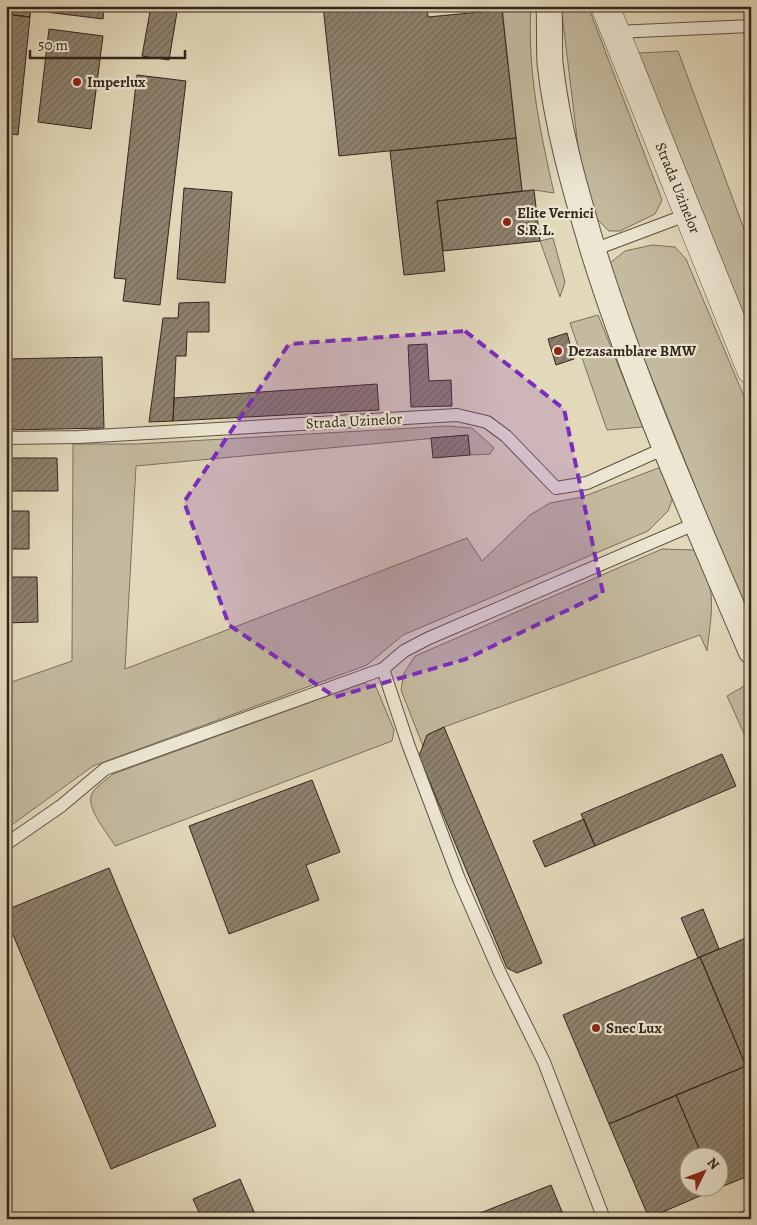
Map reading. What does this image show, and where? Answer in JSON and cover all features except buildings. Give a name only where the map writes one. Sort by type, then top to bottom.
[{"type":"street","points":[[549,6],[550,63],[564,146],[574,190],[606,292],[665,448],[751,651]]},
{"type":"street","name":"Strada Uzinelor","points":[[605,6],[751,370]]},
{"type":"lane","points":[[615,32],[751,26]]},
{"type":"lane","points":[[594,250],[689,214]]},
{"type":"lane","name":"Strada Uzinelor","points":[[6,438],[79,437],[457,416],[487,422],[506,436],[556,488],[587,483],[665,448]]},
{"type":"lane","points":[[6,844],[61,806],[105,769],[382,669],[404,651],[429,638],[697,523]]},
{"type":"lane","points":[[382,669],[405,737],[459,879],[500,973],[544,1062],[604,1219]]},
{"type":"lane","points":[[741,1219],[751,1215]]},
{"type":"highlighted area","points":[[465,331],[564,409],[603,593],[466,659],[335,697],[229,625],[184,502],[289,344]]},
{"type":"shaded area","points":[[502,6],[531,6],[530,30],[533,77],[544,147],[554,193],[534,190],[522,191]]},
{"type":"shaded area","points":[[561,6],[588,6],[662,200],[655,214],[620,231],[609,231],[597,219],[580,162]]},
{"type":"shaded area","points":[[678,51],[751,248],[751,332],[639,53]]},
{"type":"shaded area","points":[[553,238],[565,282],[560,297],[540,241]]},
{"type":"shaded area","points":[[652,245],[675,247],[686,259],[751,413],[751,625],[611,277],[610,263],[625,251]]},
{"type":"shaded area","points":[[598,315],[643,427],[607,430],[570,323]]},
{"type":"shaded area","points":[[447,426],[472,428],[494,448],[490,454],[470,455],[468,435],[136,466],[125,669],[467,538],[482,561],[530,515],[550,503],[582,497],[661,467],[673,497],[668,511],[648,531],[403,635],[367,665],[93,766],[6,829],[6,684],[72,661],[73,444],[137,444]]},
{"type":"shaded area","points":[[662,549],[694,550],[702,563],[710,587],[711,599],[707,651],[700,635],[444,727],[427,735],[423,746],[401,690],[404,673],[415,656]]},
{"type":"shaded area","points":[[363,683],[376,687],[394,730],[392,741],[115,846],[92,809],[91,796],[97,787],[113,774]]},
{"type":"shaded area","points":[[746,685],[751,688],[751,749],[727,696]]},
{"type":"place","name":"Imperlux","points":[[77,82]]},
{"type":"place","name":"Elite Vernici S.R.L.","points":[[507,222]]},
{"type":"place","name":"Dezasamblare BMW","points":[[558,351]]},
{"type":"place","name":"Snec Lux","points":[[596,1028]]}]
